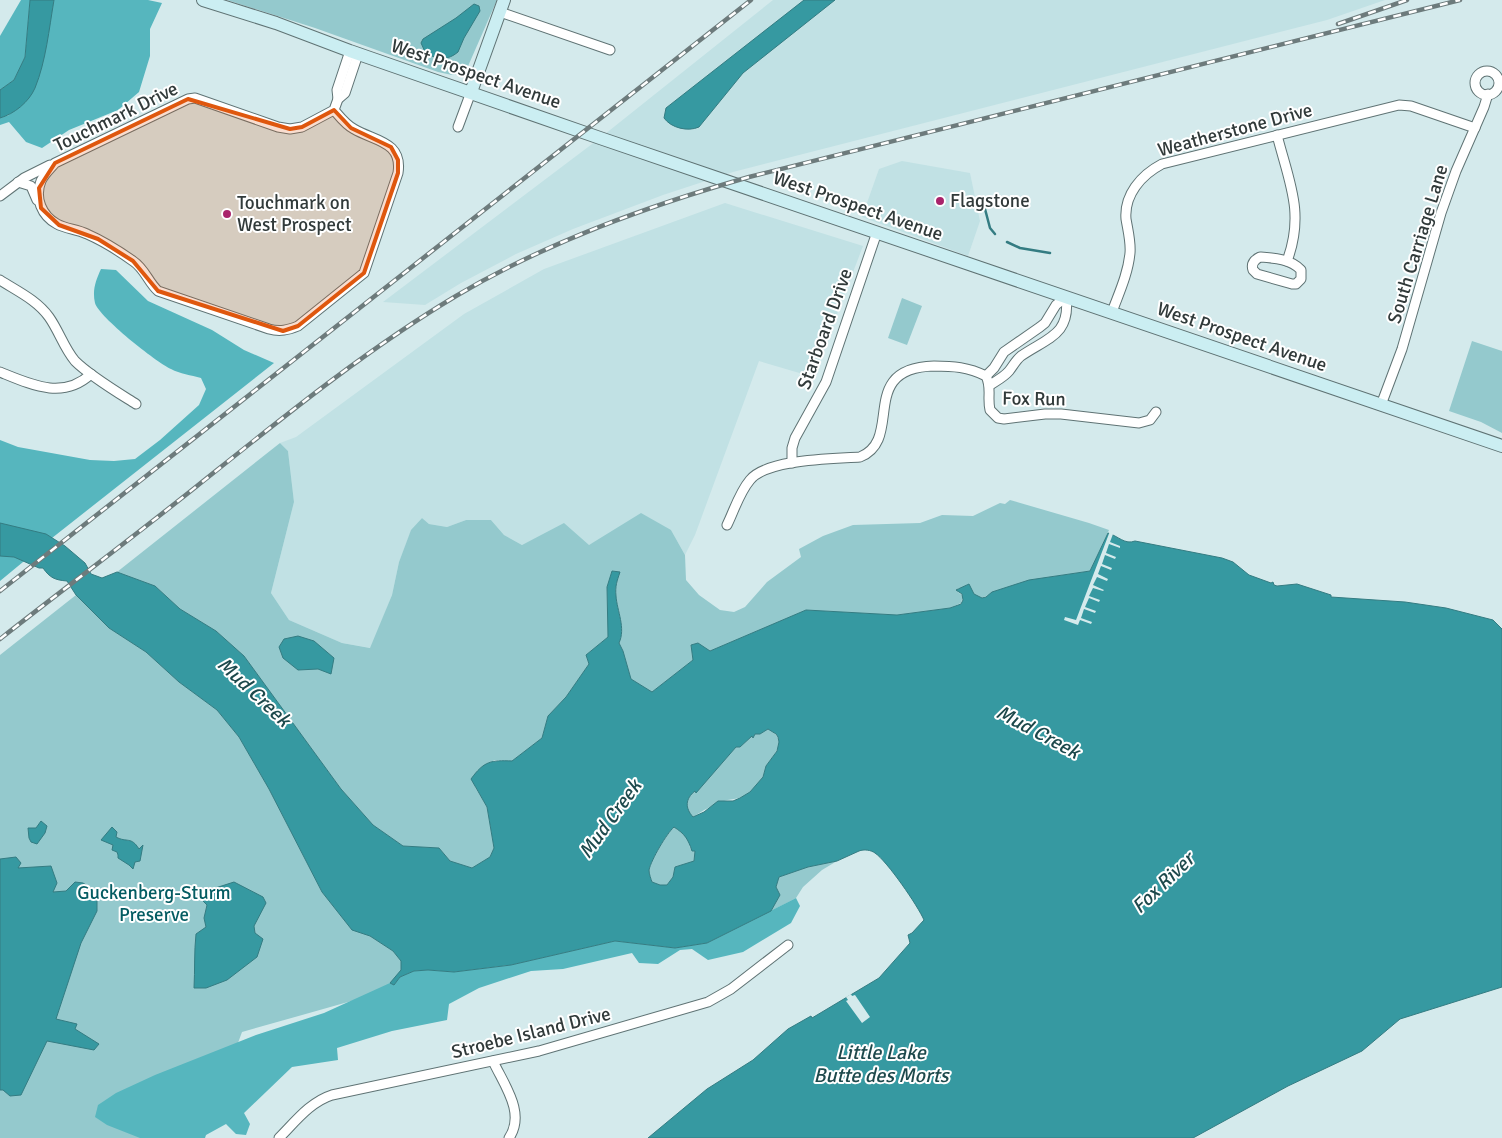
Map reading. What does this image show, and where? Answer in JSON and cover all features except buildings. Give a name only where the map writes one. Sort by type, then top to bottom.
[{"type":"main road","name":"West Prospect Avenue","points":[[204,0],[276,23],[354,52],[1502,446]]},
{"type":"main road","points":[[471,92],[502,6]]},
{"type":"street","points":[[502,6],[610,50]]},
{"type":"street","points":[[18,182],[31,186],[51,221],[98,239],[133,261],[141,267],[153,287],[158,291],[269,329],[283,331],[298,326],[364,273],[398,173],[398,160],[391,147],[385,142],[351,128],[334,110],[338,98],[345,93],[354,52]]},
{"type":"street","points":[[458,127],[471,92]]},
{"type":"street","name":"South Carriage Lane","points":[[1381,405],[1404,342],[1441,213],[1488,94]]},
{"type":"street","name":"Touchmark Drive","points":[[40,204],[39,188],[41,181],[55,163],[188,99],[195,98],[278,127],[290,128],[307,125],[334,110]]},
{"type":"street","name":"Weatherstone Drive","points":[[1112,312],[1127,268],[1130,252],[1127,207],[1132,192],[1141,179],[1162,164],[1398,105],[1412,106],[1475,128]]},
{"type":"street","points":[[1277,135],[1295,208],[1295,231],[1287,261]]},
{"type":"street","points":[[0,196],[18,182],[55,163]]},
{"type":"street","name":"Starboard Drive","points":[[792,463],[792,448],[795,438],[826,382],[877,232]]},
{"type":"street","points":[[1260,257],[1287,261],[1302,270],[1302,277],[1296,284],[1285,283],[1257,274],[1252,269],[1252,263],[1260,257]]},
{"type":"street","points":[[0,280],[33,300],[42,308],[67,350],[80,366],[136,404]]},
{"type":"street","points":[[986,376],[994,368],[1004,352],[1045,323],[1056,305],[1066,297],[1068,309],[1059,332],[1053,338],[1022,356],[1008,372],[990,385]]},
{"type":"street","name":"Fox Run","points":[[727,525],[745,487],[757,473],[792,463],[860,457],[870,452],[880,438],[886,396],[889,388],[906,371],[921,367],[955,366],[986,376],[990,385],[988,398],[990,410],[998,418],[1061,414],[1139,423],[1150,420],[1156,412]]},
{"type":"street","points":[[0,372],[38,386],[60,389],[79,384],[91,374]]},
{"type":"street","name":"Stroebe Island Drive","points":[[279,1138],[308,1109],[324,1098],[493,1061],[582,1039],[708,1002],[731,989],[788,945]]},
{"type":"street","points":[[493,1061],[516,1113],[515,1129],[509,1138]]},
{"type":"highlighted area","points":[[188,99],[290,129],[302,127],[334,110],[351,128],[391,147],[398,160],[398,173],[364,273],[298,326],[283,331],[158,291],[133,261],[98,239],[59,225],[41,208],[39,188],[55,163]]},
{"type":"shaded area","points":[[21,0],[30,0],[25,57],[14,80],[0,90],[0,36]]},
{"type":"shaded area","points":[[54,0],[148,0],[162,3],[150,29],[150,56],[139,92],[118,110],[69,130],[42,148],[26,142],[9,122],[0,125],[0,118],[9,115],[44,52]]},
{"type":"shaded area","points":[[773,0],[1385,0],[1327,20],[733,172],[663,195],[573,229],[516,254],[461,283],[425,305],[383,302],[600,138]]},
{"type":"shaded area","points":[[902,161],[970,173],[980,221],[968,256],[862,217],[879,169]]},
{"type":"shaded area","points":[[725,203],[863,246],[813,377],[759,361],[695,535],[685,555],[671,530],[603,538],[589,545],[541,536],[522,545],[504,535],[491,520],[466,520],[447,527],[429,524],[422,518],[411,531],[399,562],[392,595],[371,648],[342,643],[289,620],[271,593],[294,502],[288,451],[280,443],[296,437],[464,314],[544,269]]},
{"type":"shaded area","points":[[101,269],[116,270],[148,301],[212,330],[244,350],[274,363],[0,581],[0,440],[18,447],[90,460],[114,461],[135,459],[160,440],[199,405],[206,389],[201,378],[174,371],[153,358],[129,339],[99,310],[95,303],[94,289]]},
{"type":"shaded area","points":[[796,898],[800,906],[791,923],[743,952],[708,960],[692,949],[680,950],[658,964],[639,963],[632,953],[563,969],[531,971],[479,988],[449,1004],[447,1020],[392,1031],[337,1048],[338,1060],[292,1067],[244,1113],[250,1124],[246,1135],[236,1134],[226,1124],[206,1135],[205,1138],[140,1138],[107,1125],[95,1117],[98,1105],[116,1093],[155,1075],[256,1035],[324,1013],[390,983],[394,985],[400,977],[414,971],[454,972],[511,965],[615,941],[675,948],[707,943]]},
{"type":"green space","points":[[227,0],[497,0],[465,73],[452,75],[438,72],[315,28]]},
{"type":"green space","points":[[902,298],[922,306],[907,345],[888,338]]},
{"type":"green space","points":[[1472,341],[1502,351],[1502,433],[1481,422],[1449,411]]},
{"type":"green space","points":[[280,443],[288,451],[294,502],[271,593],[289,620],[342,643],[370,648],[392,595],[399,562],[411,530],[422,518],[429,524],[447,527],[466,520],[491,520],[504,535],[522,545],[564,523],[589,545],[641,513],[671,530],[685,555],[686,580],[699,595],[720,610],[734,612],[745,607],[767,582],[801,557],[799,549],[823,536],[853,525],[920,523],[942,515],[973,516],[1000,503],[1005,504],[1010,500],[1109,530],[1090,571],[1029,581],[981,598],[971,591],[968,584],[963,588],[958,588],[958,592],[963,596],[961,603],[950,608],[897,615],[806,610],[710,651],[698,643],[691,645],[693,660],[652,692],[631,679],[619,643],[622,632],[616,584],[619,572],[612,571],[607,587],[608,637],[586,655],[589,664],[566,697],[548,716],[542,738],[512,761],[494,760],[475,787],[487,807],[494,848],[490,857],[472,868],[450,861],[439,848],[403,846],[373,825],[341,789],[244,656],[216,631],[180,609],[155,586],[117,572]]},
{"type":"green space","name":"Guckenberg-Sturm Preserve","points":[[76,595],[109,628],[146,652],[179,682],[217,710],[239,737],[269,789],[322,892],[352,929],[370,936],[393,951],[401,961],[401,970],[391,983],[454,972],[242,1032],[213,1111],[178,1138],[0,1138],[0,655]]},
{"type":"green space","points":[[768,729],[775,734],[779,743],[758,784],[743,796],[716,804],[693,817],[687,807],[689,797],[696,792],[736,747],[740,747],[752,736],[753,738],[755,734],[760,734]]},
{"type":"green space","points":[[674,827],[685,835],[690,848],[695,851],[694,861],[675,867],[673,877],[667,885],[660,885],[652,882],[649,870],[660,847]]},
{"type":"green space","points":[[837,861],[822,870],[803,887],[796,898],[771,911],[780,895],[776,887],[779,877],[808,867]]},
{"type":"water","points":[[30,0],[54,0],[42,67],[35,88],[25,103],[0,118],[0,90],[14,80],[25,57]]},
{"type":"water","points":[[804,0],[835,0],[743,73],[699,127],[690,129],[675,127],[664,118],[666,108]]},
{"type":"water","points":[[474,4],[479,6],[480,11],[458,52],[450,57],[443,58],[426,54],[421,43],[423,39]]},
{"type":"water","points":[[0,523],[46,534],[65,546],[85,563],[91,574],[102,578],[117,572],[155,586],[180,609],[216,631],[244,656],[341,789],[373,825],[403,846],[439,848],[450,861],[472,868],[490,857],[494,848],[487,807],[471,779],[484,765],[499,761],[512,761],[542,738],[548,716],[566,697],[589,664],[586,655],[608,637],[607,587],[612,571],[620,572],[616,589],[622,631],[619,643],[631,679],[652,692],[693,660],[691,645],[698,643],[710,651],[806,610],[897,615],[950,608],[961,604],[963,600],[962,594],[956,590],[969,584],[974,594],[982,598],[992,592],[1029,580],[1090,571],[1108,533],[1128,542],[1135,541],[1222,558],[1233,562],[1249,575],[1271,583],[1273,582],[1277,586],[1297,584],[1331,595],[1331,597],[1405,602],[1446,608],[1493,620],[1502,629],[1502,987],[1400,1019],[1362,1051],[1288,1086],[1193,1138],[648,1138],[707,1089],[753,1060],[788,1029],[811,1016],[812,1018],[879,978],[910,943],[908,935],[924,920],[902,884],[875,853],[861,850],[837,861],[808,867],[779,877],[776,887],[780,895],[771,911],[707,943],[675,948],[615,941],[511,965],[454,972],[414,971],[400,977],[394,985],[390,983],[401,970],[401,961],[393,951],[370,936],[352,930],[322,892],[269,789],[239,737],[217,710],[179,682],[146,652],[109,628],[76,595],[67,581],[53,578],[43,568],[14,557],[0,556]],"holes":[[[768,729],[776,734],[779,742],[777,751],[766,766],[763,777],[750,792],[740,798],[733,801],[718,801],[704,812],[693,817],[687,807],[689,797],[695,791],[696,793],[736,747],[740,747],[752,736],[753,738],[755,734],[760,734]],[[674,827],[686,837],[692,851],[695,851],[694,861],[675,867],[673,877],[667,885],[660,885],[652,882],[649,870],[660,847]]]},
{"type":"water","points":[[298,636],[314,641],[334,658],[331,674],[318,669],[298,670],[283,658],[279,647],[284,639]]},
{"type":"water","points":[[41,821],[47,826],[45,833],[37,844],[31,842],[28,828],[36,828]]},
{"type":"water","points":[[112,827],[117,832],[116,837],[134,842],[139,849],[143,845],[140,861],[135,862],[133,869],[118,858],[117,852],[112,850],[113,845],[101,840]]},
{"type":"water","points":[[16,857],[21,863],[18,868],[51,866],[57,883],[53,892],[66,891],[75,882],[83,883],[97,892],[97,911],[81,943],[56,1019],[77,1024],[75,1029],[99,1044],[94,1050],[47,1041],[21,1095],[10,1096],[3,1090],[0,1090],[0,859]]},
{"type":"water","points":[[234,882],[263,897],[266,903],[254,926],[255,933],[263,939],[257,957],[227,980],[206,988],[194,988],[196,934],[206,927],[204,918],[207,905],[200,898],[206,891]]},
{"type":"pier","points":[[1110,531],[1113,534],[1110,542],[1120,546],[1120,548],[1109,544],[1106,553],[1116,557],[1115,559],[1105,555],[1102,564],[1112,568],[1111,570],[1101,566],[1098,574],[1108,579],[1107,581],[1097,577],[1093,585],[1104,590],[1093,588],[1089,596],[1100,600],[1099,602],[1089,598],[1085,607],[1096,611],[1095,613],[1084,609],[1081,618],[1092,622],[1091,624],[1080,620],[1078,625],[1064,620],[1065,617],[1076,620]]},
{"type":"pier","points":[[851,994],[852,996],[855,995],[870,1017],[862,1023],[846,1001],[848,1000],[846,997]]},
{"type":"waterway","points":[[985,209],[990,228],[995,234]]},
{"type":"waterway","points":[[1007,242],[1020,248],[1050,253]]},
{"type":"railway","points":[[0,591],[751,0]]},
{"type":"railway","points":[[1338,24],[1407,0]]},
{"type":"railway","points":[[0,639],[292,411],[389,339],[456,296],[562,242],[673,200],[749,177],[1460,0]]},
{"type":"place","name":"Flagstone","points":[[940,201]]},
{"type":"place","name":"Touchmark on West Prospect","points":[[227,214]]},
{"type":"water label","name":"Mud Creek","points":[[254,692]]},
{"type":"water label","name":"Mud Creek","points":[[1038,732]]},
{"type":"water label","name":"Mud Creek","points":[[610,819]]},
{"type":"water label","name":"Fox River","points":[[1163,883]]},
{"type":"water label","name":"Little Lake Butte des Morts","points":[[881,1064]]}]
